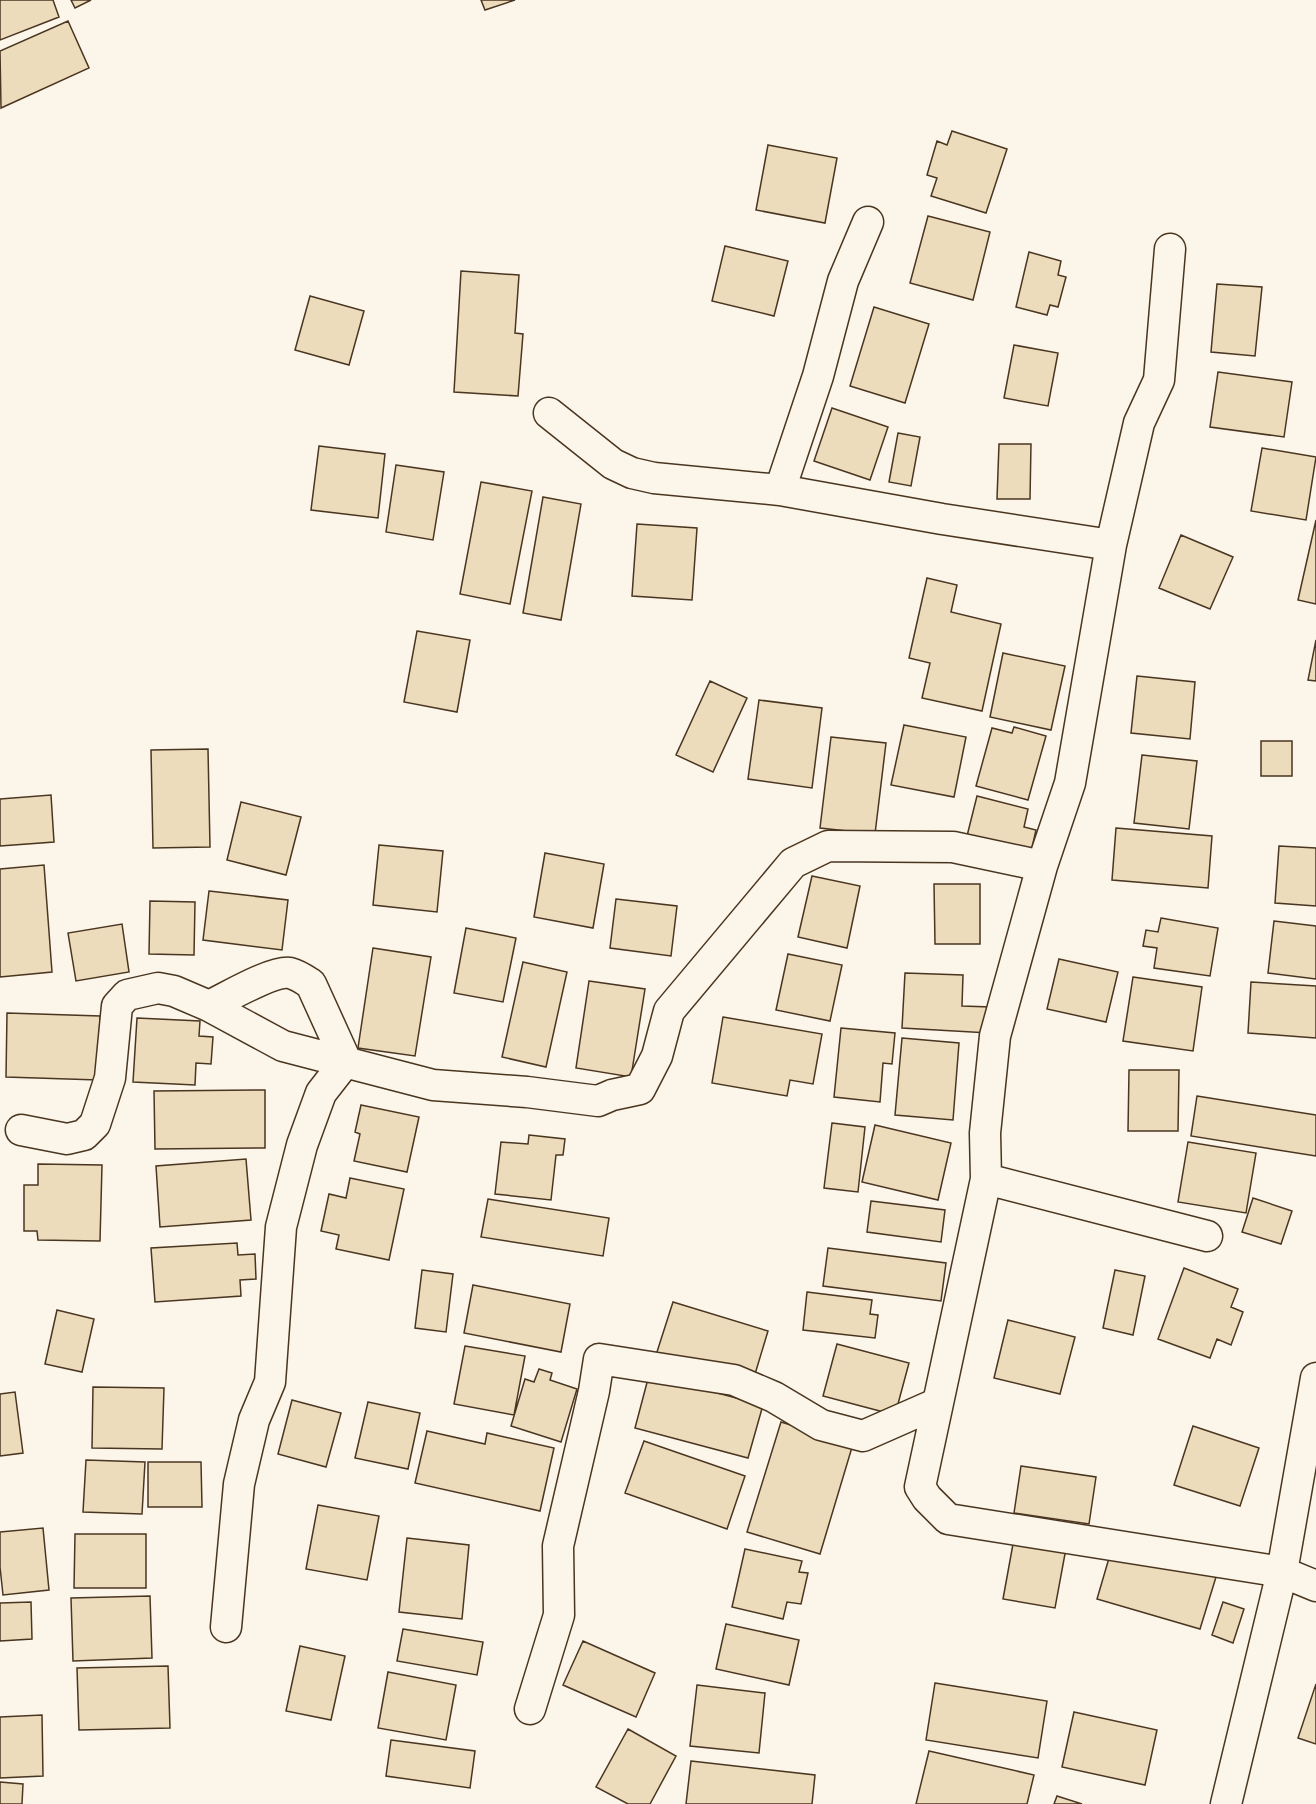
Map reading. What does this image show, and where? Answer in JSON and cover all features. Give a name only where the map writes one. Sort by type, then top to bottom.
[{"type":"street","points":[[780,490],[818,376],[843,281],[868,222]]},
{"type":"street","points":[[1170,249],[1159,380],[1139,423],[1111,545],[1070,783],[1042,866],[995,1036],[985,1133],[986,1179],[920,1487],[948,1520],[1282,1572],[1316,1586]]},
{"type":"street","points":[[549,413],[613,464],[632,473],[654,478],[780,490],[942,519],[1111,545]]},
{"type":"street","points":[[21,1130],[67,1139],[84,1135],[95,1124],[110,1078],[117,1006],[127,995],[158,988],[174,991],[209,1006],[283,1046],[433,1085],[527,1092],[597,1101],[640,1089],[657,1056],[669,1011],[793,863],[828,846],[953,847],[1042,866]]},
{"type":"street","points":[[209,1006],[275,974],[289,973],[301,977],[311,984],[346,1061]]},
{"type":"street","points":[[226,1627],[238,1484],[254,1420],[270,1382],[281,1227],[302,1145],[321,1093],[346,1061]]},
{"type":"street","points":[[986,1179],[1207,1236]]},
{"type":"street","points":[[530,1709],[559,1615],[558,1546],[594,1391],[599,1359],[734,1380],[774,1397],[821,1425],[863,1436],[906,1419],[938,1402]]},
{"type":"street","points":[[1226,1804],[1282,1572],[1316,1378]]},
{"type":"building","points":[[0,0],[53,0],[59,17],[0,40]]},
{"type":"building","points":[[71,0],[91,0],[75,8]]},
{"type":"building","points":[[481,0],[515,0],[485,10]]},
{"type":"building","points":[[68,21],[89,68],[1,108],[0,51]]},
{"type":"building","points":[[952,131],[1007,149],[986,213],[931,196],[937,178],[927,175],[937,141],[947,145]]},
{"type":"building","points":[[768,145],[837,158],[825,223],[756,210]]},
{"type":"building","points":[[928,216],[990,232],[973,300],[910,283]]},
{"type":"building","points":[[725,246],[788,261],[774,316],[712,301]]},
{"type":"building","points":[[1029,252],[1061,261],[1058,275],[1066,277],[1058,307],[1050,305],[1047,315],[1016,307]]},
{"type":"building","points":[[461,271],[519,275],[515,333],[523,334],[518,396],[454,392]]},
{"type":"building","points":[[1217,284],[1262,287],[1255,356],[1211,352]]},
{"type":"building","points":[[310,296],[364,311],[349,365],[295,350]]},
{"type":"building","points":[[874,307],[929,324],[905,403],[850,386]]},
{"type":"building","points":[[1014,345],[1058,353],[1048,406],[1004,398]]},
{"type":"building","points":[[1218,372],[1292,382],[1284,437],[1210,427]]},
{"type":"building","points":[[832,408],[888,427],[870,480],[814,461]]},
{"type":"building","points":[[898,433],[920,437],[911,486],[889,482]]},
{"type":"building","points":[[999,444],[1031,444],[1030,499],[997,499]]},
{"type":"building","points":[[319,446],[385,454],[378,518],[311,510]]},
{"type":"building","points":[[1262,448],[1316,457],[1306,520],[1251,511]]},
{"type":"building","points":[[396,465],[444,472],[433,540],[386,532]]},
{"type":"building","points":[[481,482],[532,491],[510,604],[460,594]]},
{"type":"building","points":[[543,497],[581,504],[561,620],[523,613]]},
{"type":"building","points":[[1316,520],[1316,604],[1298,600]]},
{"type":"building","points":[[637,524],[697,528],[692,600],[632,596]]},
{"type":"building","points":[[1181,535],[1233,557],[1210,609],[1159,588]]},
{"type":"building","points":[[927,578],[957,585],[951,612],[1001,624],[982,711],[922,698],[930,663],[909,658]]},
{"type":"building","points":[[417,631],[470,640],[457,712],[404,702]]},
{"type":"building","points":[[1316,640],[1316,681],[1308,680]]},
{"type":"building","points":[[1003,653],[1065,666],[1051,730],[990,717]]},
{"type":"building","points":[[1137,676],[1195,682],[1190,739],[1131,733]]},
{"type":"building","points":[[710,681],[747,698],[713,772],[676,755]]},
{"type":"building","points":[[759,700],[822,708],[812,788],[748,779]]},
{"type":"building","points":[[904,725],[966,737],[954,797],[891,785]]},
{"type":"building","points":[[1014,727],[1046,736],[1028,800],[976,786],[992,728],[1012,733]]},
{"type":"building","points":[[831,737],[886,743],[875,834],[820,828]]},
{"type":"building","points":[[1261,741],[1292,741],[1292,776],[1261,776]]},
{"type":"building","points":[[208,749],[210,847],[153,848],[151,750]]},
{"type":"building","points":[[1142,755],[1197,761],[1189,829],[1134,823]]},
{"type":"building","points":[[51,795],[54,842],[0,846],[0,799]]},
{"type":"building","points":[[977,796],[1028,809],[1024,827],[1036,830],[1031,852],[967,836]]},
{"type":"building","points":[[241,802],[301,817],[286,875],[227,860]]},
{"type":"building","points":[[1116,828],[1212,836],[1208,888],[1112,880]]},
{"type":"building","points":[[379,845],[443,851],[437,912],[373,905]]},
{"type":"building","points":[[1279,846],[1316,848],[1316,906],[1275,903]]},
{"type":"building","points":[[545,853],[604,864],[593,928],[534,917]]},
{"type":"building","points":[[44,865],[52,972],[0,977],[0,869]]},
{"type":"building","points":[[812,876],[860,886],[847,948],[798,937]]},
{"type":"building","points":[[934,884],[980,884],[980,944],[935,944]]},
{"type":"building","points":[[209,891],[288,900],[282,950],[203,940]]},
{"type":"building","points":[[616,899],[677,906],[671,956],[610,948]]},
{"type":"building","points":[[150,901],[195,902],[194,955],[149,954]]},
{"type":"building","points":[[1161,918],[1218,928],[1210,976],[1154,968],[1157,948],[1143,946],[1146,930],[1158,932]]},
{"type":"building","points":[[1274,921],[1316,926],[1316,979],[1268,973]]},
{"type":"building","points":[[122,924],[129,972],[76,981],[68,933]]},
{"type":"building","points":[[466,928],[516,938],[503,1002],[454,993]]},
{"type":"building","points":[[373,948],[431,957],[415,1056],[358,1048]]},
{"type":"building","points":[[788,954],[842,965],[830,1021],[776,1010]]},
{"type":"building","points":[[1059,959],[1118,972],[1106,1022],[1047,1009]]},
{"type":"building","points":[[523,962],[567,972],[546,1067],[502,1057]]},
{"type":"building","points":[[905,973],[963,975],[962,1006],[991,1007],[989,1033],[902,1028]]},
{"type":"building","points":[[1133,977],[1202,987],[1193,1051],[1123,1041]]},
{"type":"building","points":[[589,981],[645,989],[631,1077],[576,1068]]},
{"type":"building","points":[[1251,982],[1316,986],[1316,1038],[1248,1033]]},
{"type":"building","points":[[7,1013],[100,1016],[98,1080],[6,1077]]},
{"type":"building","points":[[723,1017],[822,1034],[813,1084],[790,1080],[787,1096],[712,1083]]},
{"type":"building","points":[[137,1018],[200,1021],[199,1036],[213,1037],[211,1064],[196,1063],[195,1085],[133,1082]]},
{"type":"building","points":[[841,1028],[895,1033],[892,1064],[883,1063],[880,1102],[834,1097]]},
{"type":"building","points":[[902,1038],[959,1043],[953,1120],[895,1115]]},
{"type":"building","points":[[1129,1070],[1179,1070],[1178,1131],[1128,1131]]},
{"type":"building","points":[[265,1090],[265,1148],[155,1149],[154,1091]]},
{"type":"building","points":[[1197,1096],[1316,1115],[1316,1156],[1191,1136]]},
{"type":"building","points":[[361,1105],[419,1117],[407,1172],[354,1161],[360,1134],[355,1132]]},
{"type":"building","points":[[832,1123],[865,1127],[858,1192],[824,1188]]},
{"type":"building","points":[[875,1125],[951,1143],[938,1200],[862,1182]]},
{"type":"building","points":[[529,1135],[565,1139],[563,1155],[556,1155],[551,1200],[495,1194],[501,1142],[528,1144]]},
{"type":"building","points":[[1188,1142],[1256,1153],[1246,1213],[1178,1202]]},
{"type":"building","points":[[246,1159],[251,1220],[160,1227],[156,1166]]},
{"type":"building","points":[[38,1164],[102,1165],[100,1241],[38,1240],[37,1231],[24,1231],[24,1185],[38,1185]]},
{"type":"building","points":[[350,1178],[404,1189],[389,1260],[336,1249],[339,1235],[321,1231],[329,1194],[346,1198]]},
{"type":"building","points":[[1253,1198],[1292,1211],[1281,1244],[1242,1232]]},
{"type":"building","points":[[488,1199],[609,1218],[603,1256],[481,1237]]},
{"type":"building","points":[[871,1201],[945,1210],[941,1242],[867,1232]]},
{"type":"building","points":[[237,1243],[238,1255],[255,1254],[256,1279],[240,1280],[241,1296],[155,1302],[151,1248]]},
{"type":"building","points":[[828,1248],[946,1263],[941,1301],[823,1286]]},
{"type":"building","points":[[1184,1268],[1238,1289],[1231,1307],[1243,1312],[1231,1345],[1217,1339],[1210,1358],[1158,1339]]},
{"type":"building","points":[[422,1270],[453,1274],[446,1332],[415,1328]]},
{"type":"building","points":[[1115,1270],[1145,1276],[1133,1335],[1103,1328]]},
{"type":"building","points":[[473,1285],[570,1304],[561,1352],[464,1333]]},
{"type":"building","points":[[807,1292],[872,1300],[870,1314],[878,1315],[875,1338],[803,1330]]},
{"type":"building","points":[[673,1302],[768,1331],[752,1384],[656,1355]]},
{"type":"building","points":[[57,1310],[94,1319],[82,1372],[45,1364]]},
{"type":"building","points":[[1008,1320],[1075,1337],[1060,1394],[994,1378]]},
{"type":"building","points":[[837,1344],[909,1363],[895,1415],[823,1396]]},
{"type":"building","points":[[465,1346],[525,1356],[514,1415],[454,1404]]},
{"type":"building","points":[[539,1369],[552,1373],[550,1380],[577,1389],[561,1442],[511,1426],[525,1379],[534,1382]]},
{"type":"building","points":[[649,1375],[763,1405],[748,1458],[635,1428]]},
{"type":"building","points":[[93,1387],[164,1388],[162,1449],[92,1448]]},
{"type":"building","points":[[15,1392],[23,1453],[0,1456],[0,1394]]},
{"type":"building","points":[[292,1400],[341,1413],[326,1467],[278,1454]]},
{"type":"building","points":[[368,1402],[420,1413],[408,1469],[355,1458]]},
{"type":"building","points":[[781,1422],[853,1444],[820,1554],[747,1532]]},
{"type":"building","points":[[1193,1426],[1259,1448],[1240,1506],[1174,1485]]},
{"type":"building","points":[[427,1431],[485,1444],[487,1433],[554,1448],[540,1511],[415,1483]]},
{"type":"building","points":[[644,1441],[745,1476],[727,1529],[625,1493]]},
{"type":"building","points":[[86,1460],[145,1462],[142,1514],[83,1512]]},
{"type":"building","points":[[148,1462],[201,1462],[202,1507],[148,1507]]},
{"type":"building","points":[[1021,1466],[1096,1477],[1089,1524],[1014,1513]]},
{"type":"building","points":[[318,1505],[379,1516],[367,1580],[306,1569]]},
{"type":"building","points":[[43,1528],[49,1590],[3,1595],[0,1532]]},
{"type":"building","points":[[1015,1533],[1067,1543],[1055,1608],[1003,1599]]},
{"type":"building","points":[[75,1534],[146,1534],[146,1588],[74,1588]]},
{"type":"building","points":[[407,1538],[469,1545],[462,1619],[399,1612]]},
{"type":"building","points":[[1112,1548],[1216,1577],[1200,1629],[1097,1599]]},
{"type":"building","points":[[745,1549],[802,1561],[799,1572],[808,1573],[801,1604],[787,1602],[783,1619],[732,1607]]},
{"type":"building","points":[[150,1596],[152,1658],[73,1661],[71,1598]]},
{"type":"building","points":[[31,1602],[32,1639],[0,1641],[0,1603]]},
{"type":"building","points":[[1223,1602],[1244,1609],[1233,1643],[1212,1635]]},
{"type":"building","points":[[726,1624],[799,1640],[789,1685],[716,1669]]},
{"type":"building","points":[[403,1629],[483,1642],[477,1675],[397,1661]]},
{"type":"building","points":[[583,1641],[655,1673],[636,1717],[563,1685]]},
{"type":"building","points":[[300,1646],[345,1656],[331,1720],[286,1711]]},
{"type":"building","points":[[168,1666],[170,1728],[79,1730],[77,1668]]},
{"type":"building","points":[[388,1672],[456,1685],[446,1740],[378,1728]]},
{"type":"building","points":[[935,1683],[1047,1701],[1038,1758],[926,1740]]},
{"type":"building","points":[[1316,1684],[1316,1744],[1298,1738]]},
{"type":"building","points":[[697,1685],[765,1693],[759,1753],[690,1746]]},
{"type":"building","points":[[1074,1712],[1157,1730],[1145,1785],[1062,1767]]},
{"type":"building","points":[[42,1715],[43,1776],[0,1778],[0,1717]]},
{"type":"building","points":[[628,1729],[676,1756],[650,1804],[628,1804],[596,1787]]},
{"type":"building","points":[[391,1740],[475,1751],[470,1788],[386,1776]]},
{"type":"building","points":[[929,1751],[1034,1775],[1027,1804],[916,1804]]},
{"type":"building","points":[[691,1761],[815,1775],[812,1804],[686,1804]]},
{"type":"building","points":[[0,1782],[23,1784],[22,1804],[0,1804]]},
{"type":"building","points":[[1057,1796],[1082,1804],[1054,1804]]}]
